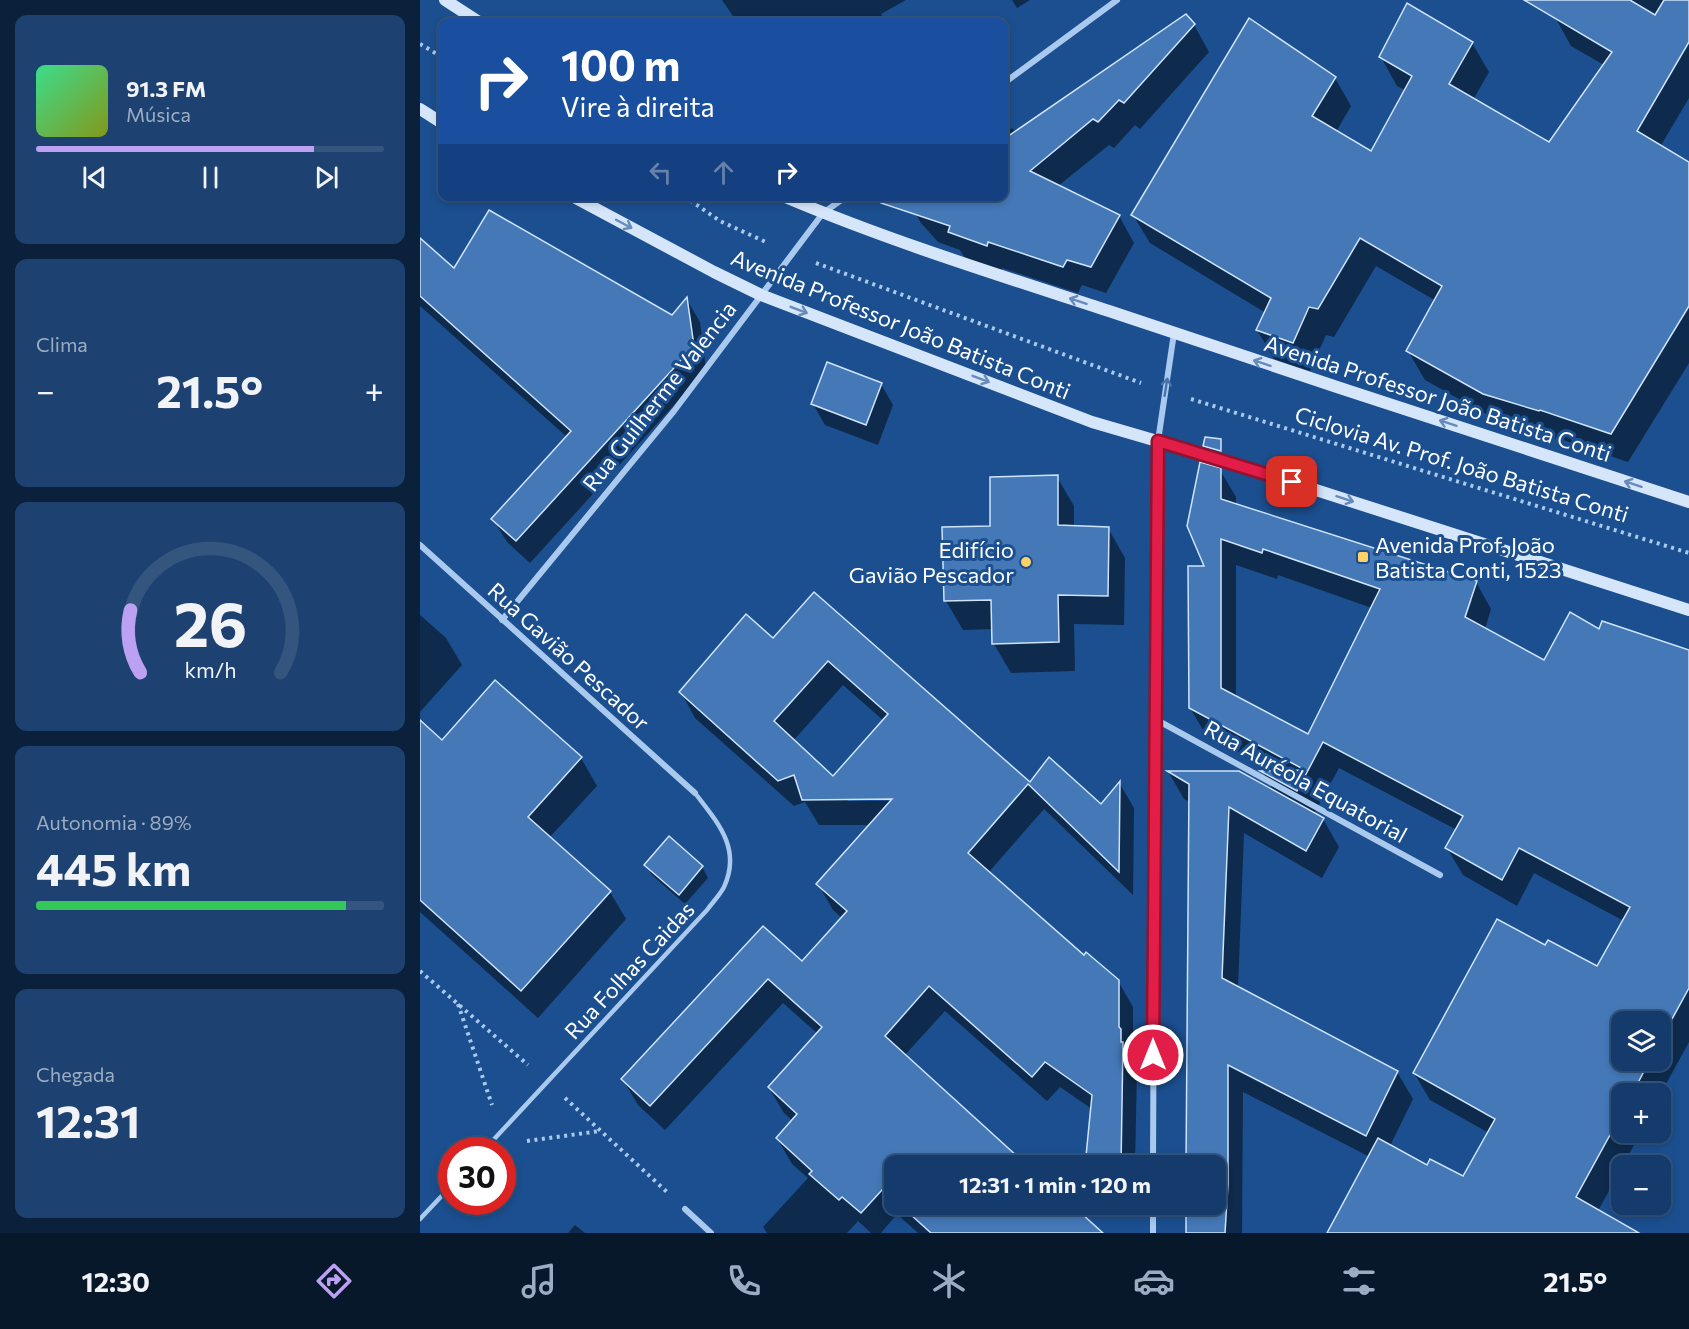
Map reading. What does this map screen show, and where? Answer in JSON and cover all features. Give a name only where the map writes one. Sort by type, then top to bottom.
[{"type":"main road","points":[[445,0],[473,18]]},
{"type":"main road","points":[[420,109],[438,120]]},
{"type":"main road","name":"Avenida Professor João Batista Conti","points":[[581,201],[703,267],[761,295],[1092,422],[1229,462],[1689,610]]},
{"type":"main road","name":"Avenida Professor João Batista Conti","points":[[795,201],[918,248],[1689,502]]},
{"type":"street","points":[[1008,79],[1117,0]]},
{"type":"street","name":"Rua Guilherme Valencia","points":[[502,620],[674,411],[824,213],[840,201]]},
{"type":"street","points":[[1153,1155],[1158,441],[1174,333]]},
{"type":"street","name":"Rua Gavião Pescador","points":[[420,545],[695,794]]},
{"type":"street","name":"Rua Auréola Equatorial","points":[[1155,719],[1440,875]]},
{"type":"street","points":[[685,1209],[711,1233]]},
{"type":"street","points":[[1153,1215],[1153,1233]]},
{"type":"lane","name":"Rua Folhas Caidas","points":[[496,1137],[707,910],[723,887],[729,868],[730,849],[722,828],[695,794]]},
{"type":"lane","points":[[420,1219],[438,1200]]},
{"type":"path","points":[[420,44],[438,55]]},
{"type":"path","points":[[691,201],[720,221]]},
{"type":"path","points":[[876,286],[1093,364]]},
{"type":"path","name":"Ciclovia Av. Prof. João Batista Conti","points":[[1224,408],[1689,553]]},
{"type":"path","points":[[458,1003],[501,1132]]},
{"type":"path","points":[[516,1144],[601,1131]]},
{"type":"building","points":[[1524,0],[1630,0],[1655,15],[1664,0],[1689,0],[1689,42],[1637,131],[1689,162],[1689,306],[1611,434],[1483,394],[1406,351],[1442,286],[1360,238],[1318,309],[1309,307],[1293,343],[1256,330],[1271,298],[1131,215],[1249,18],[1336,77],[1312,116],[1371,151],[1412,76],[1379,57],[1407,3],[1473,42],[1449,84],[1549,142],[1612,52]]},
{"type":"building","points":[[1186,14],[1195,24],[1124,103],[1119,100],[1098,122],[1093,119],[1030,171],[1120,215],[1091,267],[1067,260],[1063,267],[988,242],[987,246],[948,232],[950,226],[881,203],[881,201],[1008,201],[1008,136]]},
{"type":"building","points":[[489,210],[672,315],[687,297],[694,346],[516,541],[491,519],[571,431],[420,296],[420,238],[454,268]]},
{"type":"building","points":[[827,362],[882,383],[866,425],[811,404]]},
{"type":"building","points":[[1205,437],[1221,439],[1221,451],[1203,446]]},
{"type":"building","points":[[1200,462],[1221,468],[1221,499],[1477,581],[1465,617],[1544,660],[1570,612],[1599,629],[1602,621],[1689,650],[1689,988],[1671,1021],[1671,1011],[1611,1011],[1611,1071],[1644,1071],[1638,1083],[1611,1083],[1611,1133],[1576,1197],[1639,1233],[1327,1233],[1378,1138],[1427,1165],[1430,1159],[1463,1176],[1495,1119],[1413,1073],[1497,919],[1545,945],[1548,940],[1597,966],[1630,907],[1519,848],[1502,880],[1445,848],[1463,816],[1323,742],[1297,791],[1260,771],[1305,770],[1189,708],[1188,566],[1204,566],[1187,526]],"holes":[[[1221,539],[1262,553],[1263,549],[1380,589],[1308,734],[1221,688]]]},
{"type":"building","name":"Edifício Gavião Pescador","points":[[1058,475],[1058,525],[1109,527],[1108,596],[1058,595],[1059,642],[992,644],[991,600],[944,601],[942,527],[990,526],[990,477]]},
{"type":"building","points":[[814,592],[1030,782],[1049,757],[1101,804],[1120,781],[1119,872],[1028,784],[968,853],[1084,955],[1086,952],[1119,980],[1119,1027],[1121,1042],[1123,1042],[1121,1155],[1086,1155],[1092,1095],[1045,1062],[1032,1077],[929,986],[885,1036],[1016,1155],[884,1155],[884,1192],[882,1190],[861,1213],[842,1197],[839,1200],[809,1174],[812,1171],[776,1138],[797,1114],[768,1087],[822,1027],[768,979],[650,1106],[621,1079],[763,926],[802,961],[847,911],[816,884],[892,799],[802,800],[794,775],[778,781],[679,692],[746,614],[773,638]],"holes":[[[828,661],[888,714],[833,776],[774,721]]]},
{"type":"building","points":[[495,680],[582,757],[528,817],[611,891],[521,991],[420,900],[420,720],[442,740]]},
{"type":"building","points":[[1167,771],[1239,771],[1324,818],[1306,851],[1229,807],[1222,978],[1398,1071],[1366,1136],[1228,1065],[1228,1184],[1225,1233],[1186,1233],[1186,1215],[1226,1215],[1226,1155],[1186,1155],[1189,784]]},
{"type":"building","points":[[669,836],[703,866],[679,895],[644,865]]},
{"type":"building","points":[[911,1215],[1083,1215],[1103,1233],[931,1233]]},
{"type":"place","name":"Avenida Prof. João Batista Conti, 1523","points":[[1363,557]]},
{"type":"place","name":"Edifício Gavião Pescador","points":[[1026,562]]},
{"type":"route","points":[[1153,1055],[1158,441],[1292,482]]}]
